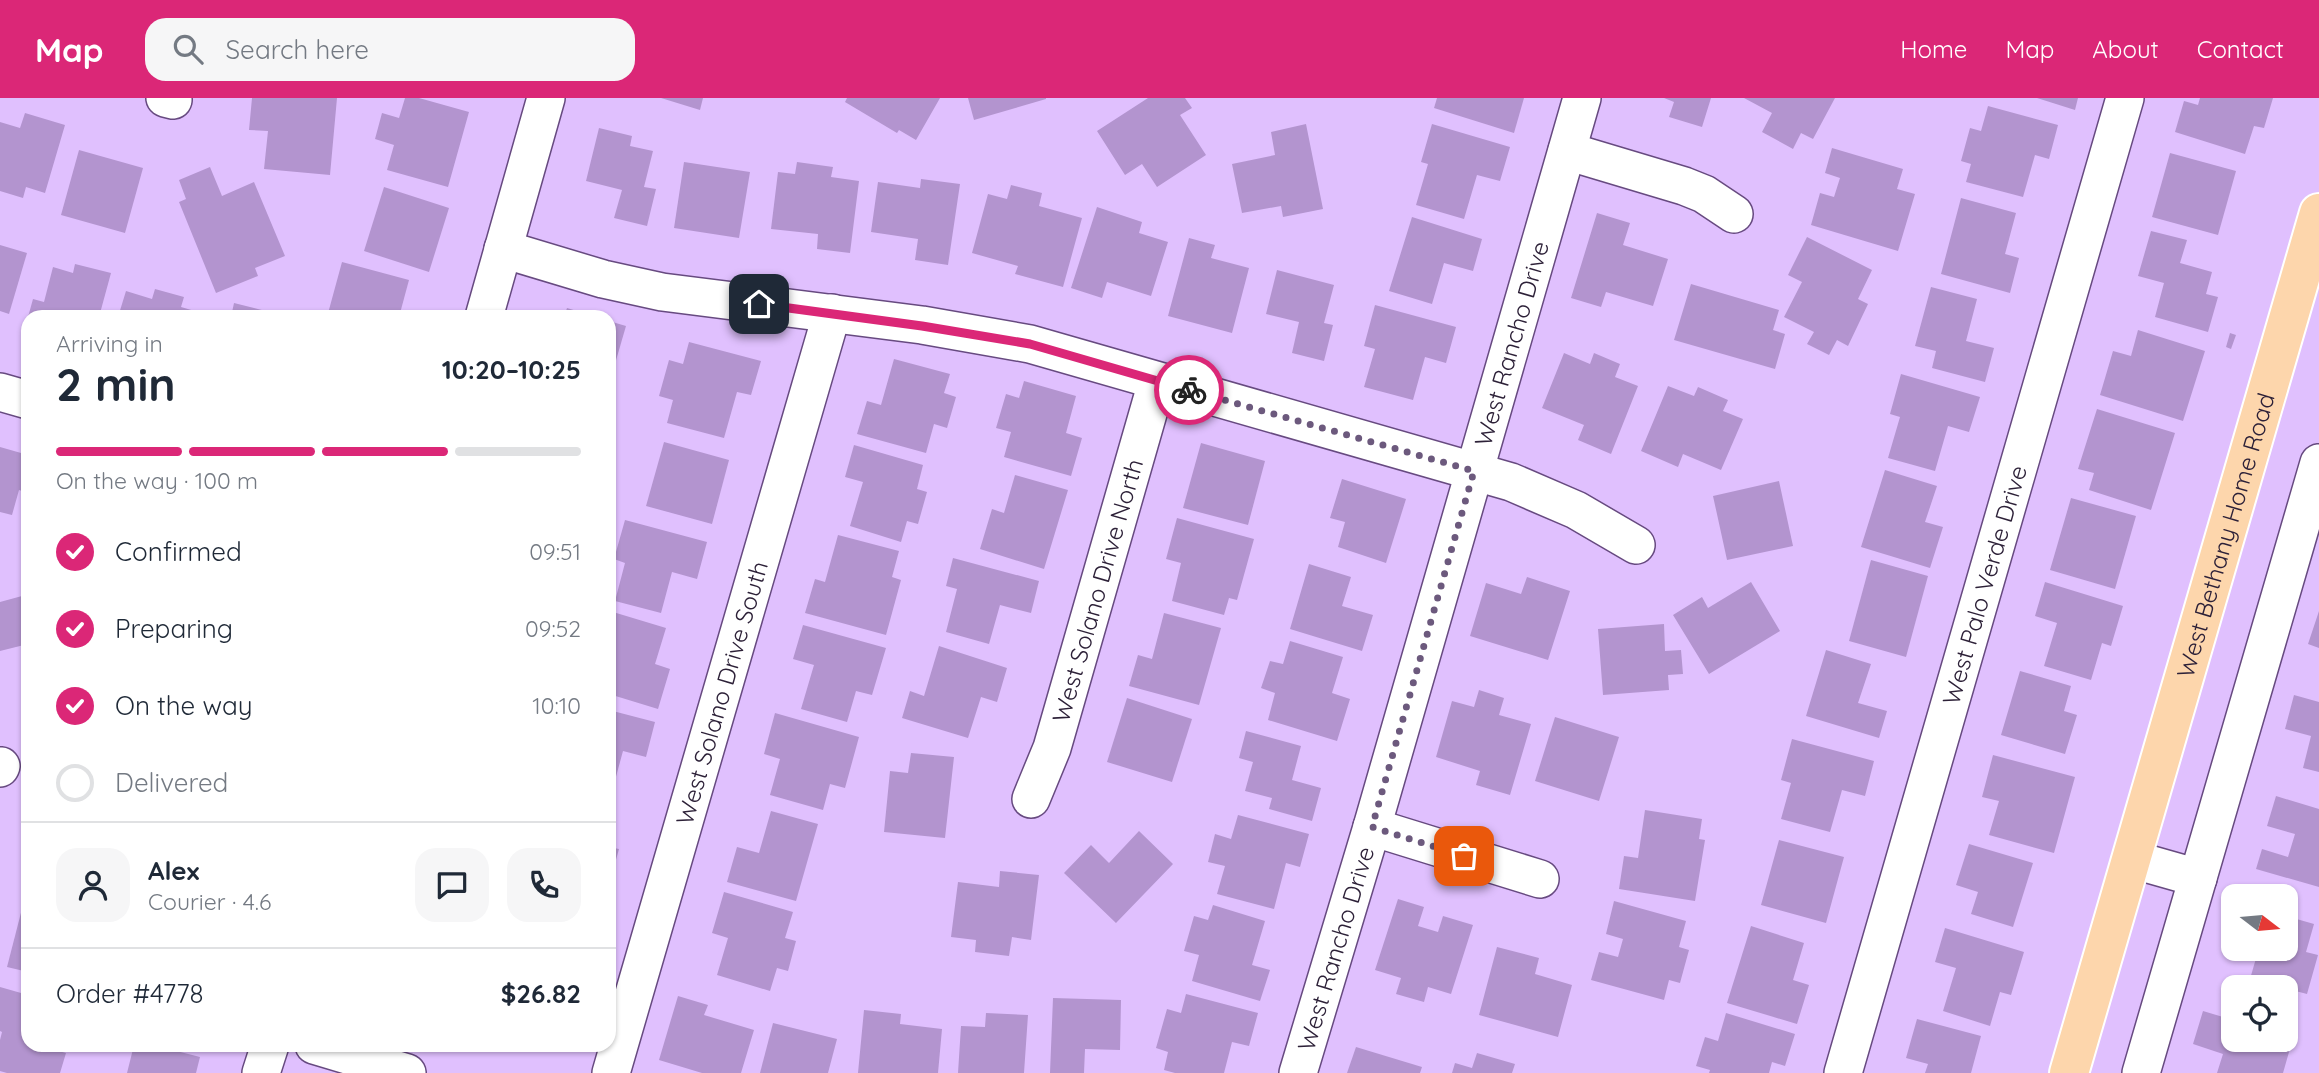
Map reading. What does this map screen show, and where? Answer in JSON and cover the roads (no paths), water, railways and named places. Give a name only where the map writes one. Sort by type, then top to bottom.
[{"type":"main road","name":"West Bethany Home Road","points":[[2069,1073],[2319,213]]},
{"type":"street","points":[[486,310],[546,98]]},
{"type":"street","name":"West Rancho Drive","points":[[1298,1073],[1372,827],[1582,98]]},
{"type":"street","name":"West Palo Verde Drive","points":[[1843,1073],[2125,98]]},
{"type":"street","points":[[1567,151],[1684,186],[1704,194],[1734,214]]},
{"type":"street","points":[[503,248],[603,279],[662,292],[832,313],[1030,344],[1511,482],[1576,510],[1636,545]]},
{"type":"street","name":"West Solano Drive South","points":[[611,1073],[832,313]]},
{"type":"street","name":"West Solano Drive North","points":[[1031,799],[1052,748],[1157,382]]},
{"type":"street","points":[[0,392],[21,398]]},
{"type":"street","points":[[2141,1073],[2319,463]]},
{"type":"street","points":[[1372,827],[1540,879]]},
{"type":"street","points":[[2131,859],[2198,878]]},
{"type":"street","points":[[261,1073],[268,1052]]},
{"type":"street","points":[[338,1052],[408,1073]]}]
